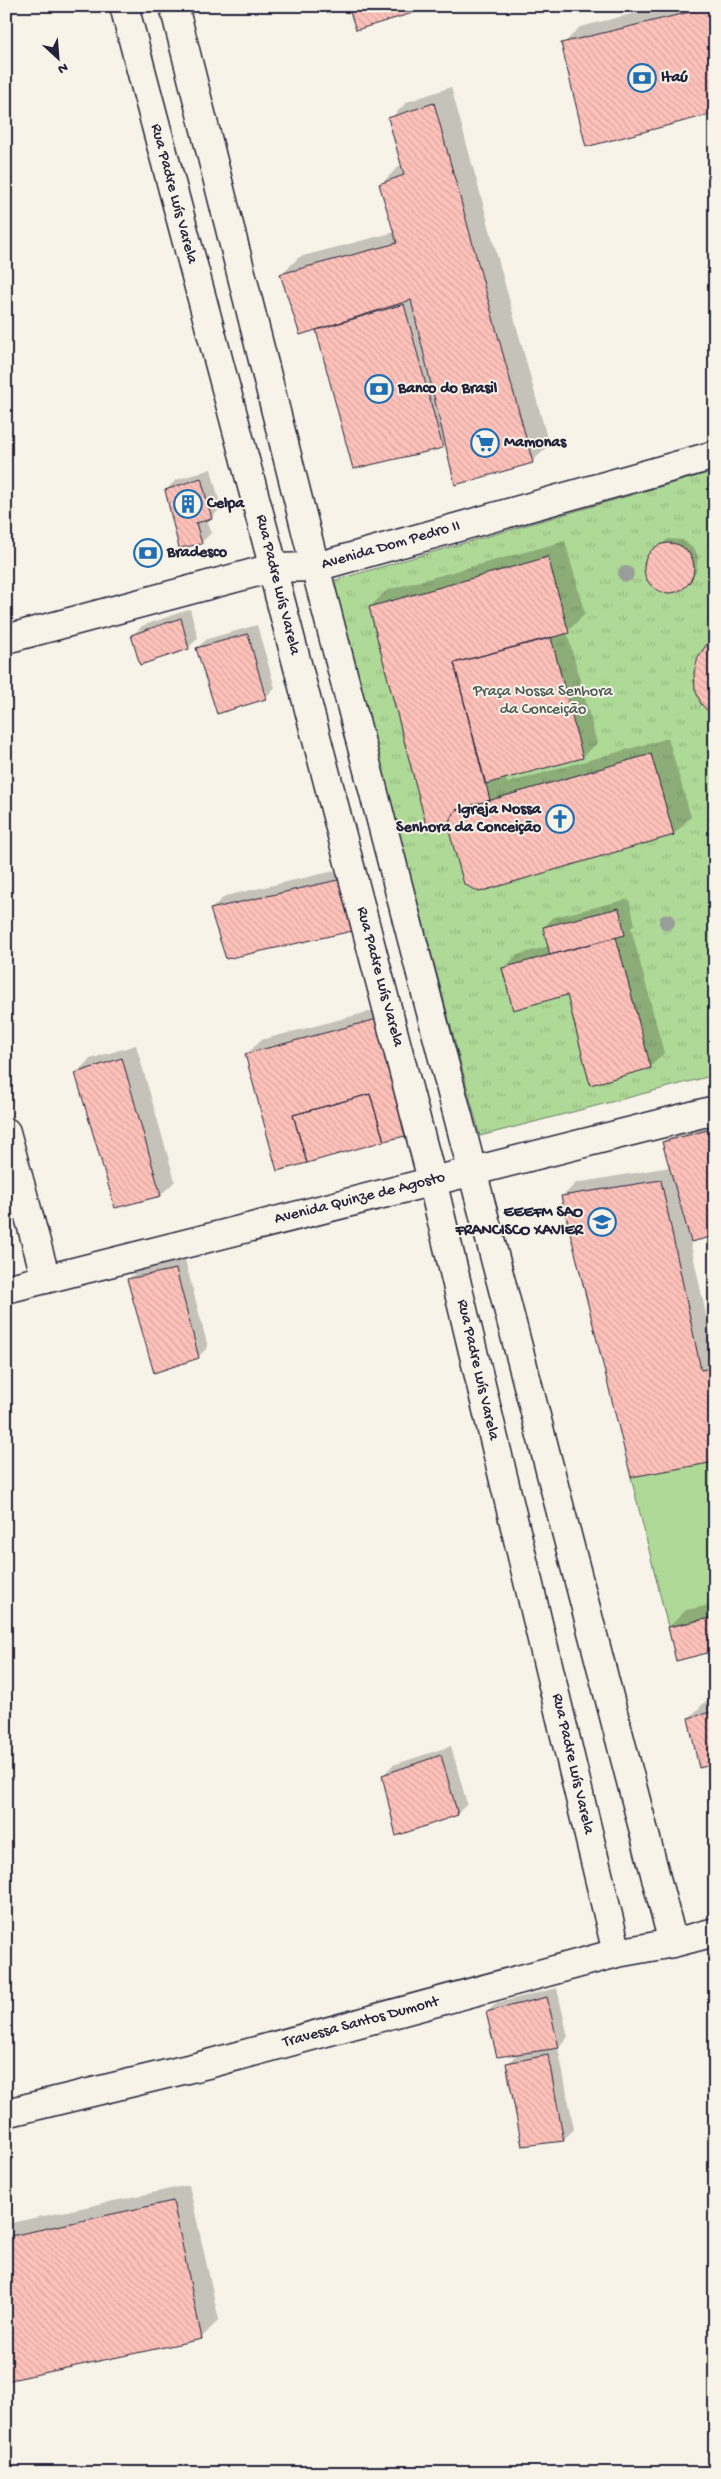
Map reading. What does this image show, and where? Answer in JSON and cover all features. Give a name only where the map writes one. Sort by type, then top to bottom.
[{"type":"street","name":"Rua Padre Luís Varela","points":[[124,6],[270,554],[272,568],[432,1180],[617,1953]]},
{"type":"street","points":[[174,6],[316,567],[673,1943]]},
{"type":"street","name":"Avenida Dom Pedro II","points":[[6,639],[272,568],[316,567],[715,455]]},
{"type":"street","name":"Avenida Quinze de Agosto","points":[[6,1289],[715,1110]]},
{"type":"street","points":[[6,1132],[46,1279]]},
{"type":"street","name":"Travessa Santos Dumont","points":[[6,2112],[208,2064],[617,1953],[673,1943],[715,1932]]},
{"type":"green space","name":"Praça Nossa Senhora da Conceição","points":[[715,471],[715,1075],[480,1136],[332,581]]},
{"type":"green space","points":[[715,1457],[715,1617],[668,1627],[631,1477]]},
{"type":"building","points":[[348,6],[436,6],[356,30]]},
{"type":"building","name":"Itaú","points":[[715,6],[715,113],[586,147],[561,43]]},
{"type":"building","points":[[434,103],[533,463],[455,485],[411,300],[300,335],[280,274],[397,243],[379,184],[404,175],[388,118]]},
{"type":"building","name":"Banco do Brasil","points":[[404,304],[443,448],[353,469],[316,330]]},
{"type":"building","name":"Celpa","points":[[201,478],[212,519],[196,523],[202,544],[179,548],[165,490]]},
{"type":"building","points":[[664,543],[674,543],[687,550],[694,563],[694,573],[687,586],[674,593],[664,593],[655,589],[648,582],[644,573],[644,563],[648,554],[655,547]]},
{"type":"building","points":[[548,557],[569,633],[454,663],[490,800],[456,810],[447,824],[427,828],[369,607]]},
{"type":"building","points":[[181,618],[189,649],[140,665],[131,635]]},
{"type":"building","points":[[248,634],[266,699],[217,714],[196,648]]},
{"type":"building","points":[[551,637],[583,758],[485,784],[454,663]]},
{"type":"building","points":[[715,638],[715,718],[701,704],[695,689],[694,673],[698,657],[707,644]]},
{"type":"building","name":"Igreja Nossa Senhora da Conceição","points":[[651,754],[674,835],[479,892],[464,884],[447,824],[456,810]]},
{"type":"building","points":[[342,879],[357,930],[226,959],[210,909]]},
{"type":"building","points":[[619,908],[625,935],[550,955],[543,927]]},
{"type":"building","points":[[616,937],[651,1068],[590,1085],[567,995],[513,1010],[502,968]]},
{"type":"building","points":[[381,1018],[414,1134],[384,1141],[370,1094],[293,1115],[307,1163],[277,1171],[245,1054]]},
{"type":"building","points":[[122,1058],[161,1196],[115,1208],[75,1073]]},
{"type":"building","points":[[370,1094],[384,1141],[307,1163],[293,1115]]},
{"type":"building","points":[[715,1128],[715,1236],[691,1242],[662,1142]]},
{"type":"building","points":[[661,1180],[701,1370],[715,1367],[715,1462],[631,1477],[561,1196]]},
{"type":"building","points":[[176,1269],[199,1358],[154,1373],[127,1279]]},
{"type":"building","points":[[715,1617],[715,1651],[676,1661],[668,1627]]},
{"type":"building","points":[[715,1711],[715,1764],[699,1768],[688,1718]]},
{"type":"building","points":[[441,1755],[458,1815],[396,1836],[382,1775]]},
{"type":"building","points":[[547,1997],[559,2048],[497,2057],[486,2012]]},
{"type":"building","points":[[548,2055],[564,2141],[522,2146],[506,2063]]},
{"type":"building","points":[[173,2201],[202,2339],[6,2381],[6,2237]]},
{"type":"place","name":"Itaú","points":[[642,78]]},
{"type":"place","name":"Banco do Brasil","points":[[379,389]]},
{"type":"place","name":"Mamonas","points":[[485,443]]},
{"type":"place","name":"Celpa","points":[[188,504]]},
{"type":"place","name":"Bradesco","points":[[148,553]]},
{"type":"place","name":"Igreja Nossa Senhora da Conceição","points":[[560,819]]},
{"type":"place","name":"EEEFM SAO FRANCISCO XAVIER","points":[[602,1222]]}]
